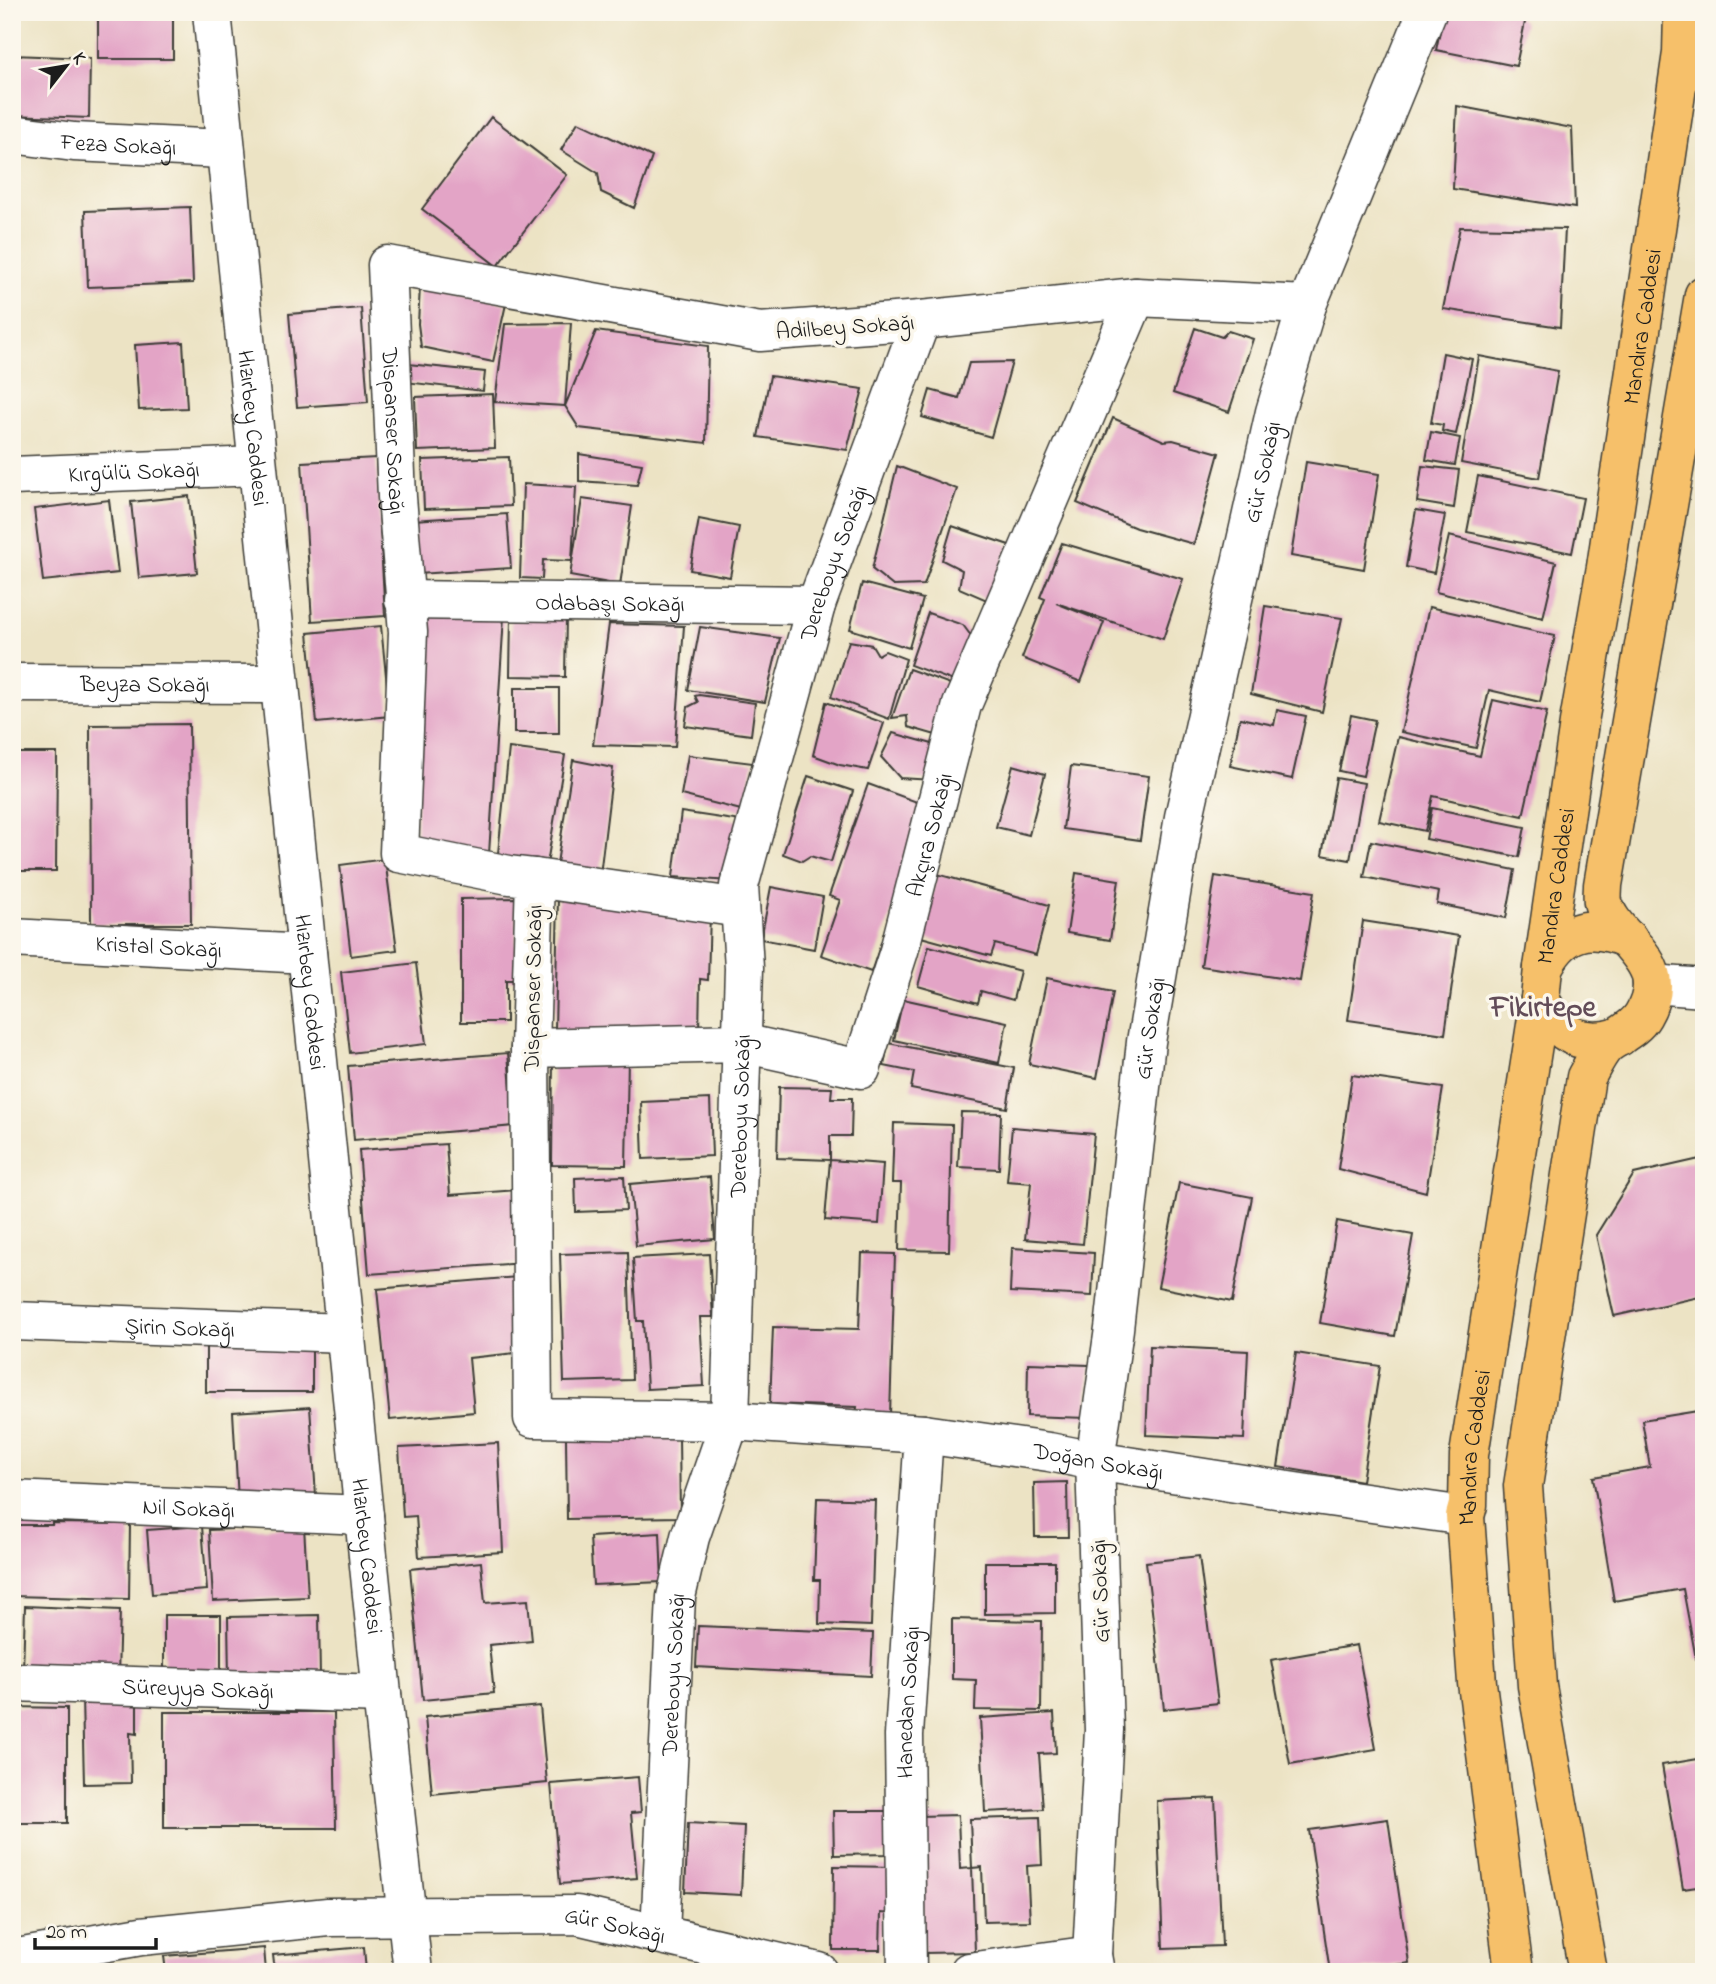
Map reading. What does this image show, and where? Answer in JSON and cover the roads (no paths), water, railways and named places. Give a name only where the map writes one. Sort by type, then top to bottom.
[{"type":"main road","name":"Mandıra Caddesi","points":[[1514,1972],[1478,1683],[1465,1516],[1468,1505],[1469,1455],[1578,729],[1606,567],[1680,67],[1683,12]]},
{"type":"main road","name":"Mandıra Caddesi","points":[[1652,984],[1644,957],[1628,939],[1604,903],[1603,885],[1704,295]]},
{"type":"main road","points":[[1619,1037],[1595,1041],[1572,1036],[1548,1015],[1541,984],[1551,952],[1563,940],[1578,932],[1612,932],[1628,939]]},
{"type":"main road","points":[[1588,1972],[1537,1686],[1523,1486],[1586,1077],[1604,1047],[1632,1028],[1643,1016],[1650,1000],[1652,984]]},
{"type":"street","name":"Hızırbey Caddesi","points":[[212,12],[382,1694],[413,1972]]},
{"type":"street","name":"Gür Sokağı","points":[[969,1972],[1093,1964],[1104,1730],[1095,1461],[1114,1329],[1146,1042],[1184,817],[1275,412],[1307,305],[1427,12]]},
{"type":"street","name":"Feza Sokağı","points":[[12,134],[74,142],[224,149]]},
{"type":"street","name":"Adilbey Sokağı","points":[[387,265],[760,332],[921,320],[1136,297],[1307,305]]},
{"type":"street","name":"Dispanser Sokağı","points":[[387,265],[397,497],[408,632],[399,853],[535,878],[530,1048],[533,1418],[730,1421]]},
{"type":"street","name":"Akçıra Sokağı","points":[[530,1048],[742,1043],[862,1069],[899,951],[962,705],[1136,297]]},
{"type":"street","name":"Dereboyu Sokağı","points":[[660,1933],[676,1597],[690,1537],[730,1421],[744,968],[739,886],[816,605],[921,320]]},
{"type":"street","name":"Kırgülü Sokağı","points":[[12,476],[257,466]]},
{"type":"street","name":"Odabaşı Sokağı","points":[[404,600],[816,605]]},
{"type":"street","name":"Beyza Sokağı","points":[[12,683],[279,684]]},
{"type":"street","points":[[535,878],[740,908]]},
{"type":"street","name":"Kristal Sokağı","points":[[12,938],[307,954]]},
{"type":"street","points":[[1652,984],[1704,988]]},
{"type":"street","name":"Şirin Sokağı","points":[[12,1321],[346,1333]]},
{"type":"street","name":"Doğan Sokağı","points":[[730,1421],[924,1434],[1465,1516]]},
{"type":"street","name":"Hanedan Sokağı","points":[[907,1972],[904,1735],[924,1434]]},
{"type":"street","name":"Nil Sokağı","points":[[12,1500],[364,1515]]},
{"type":"street","name":"Süreyya Sokağı","points":[[12,1682],[382,1694]]},
{"type":"street","name":"Gür Sokağı","points":[[12,1959],[141,1936],[328,1917],[577,1915],[819,1972]]},
{"type":"district","name":"Fikirtepe","points":[[1543,1006]]}]
